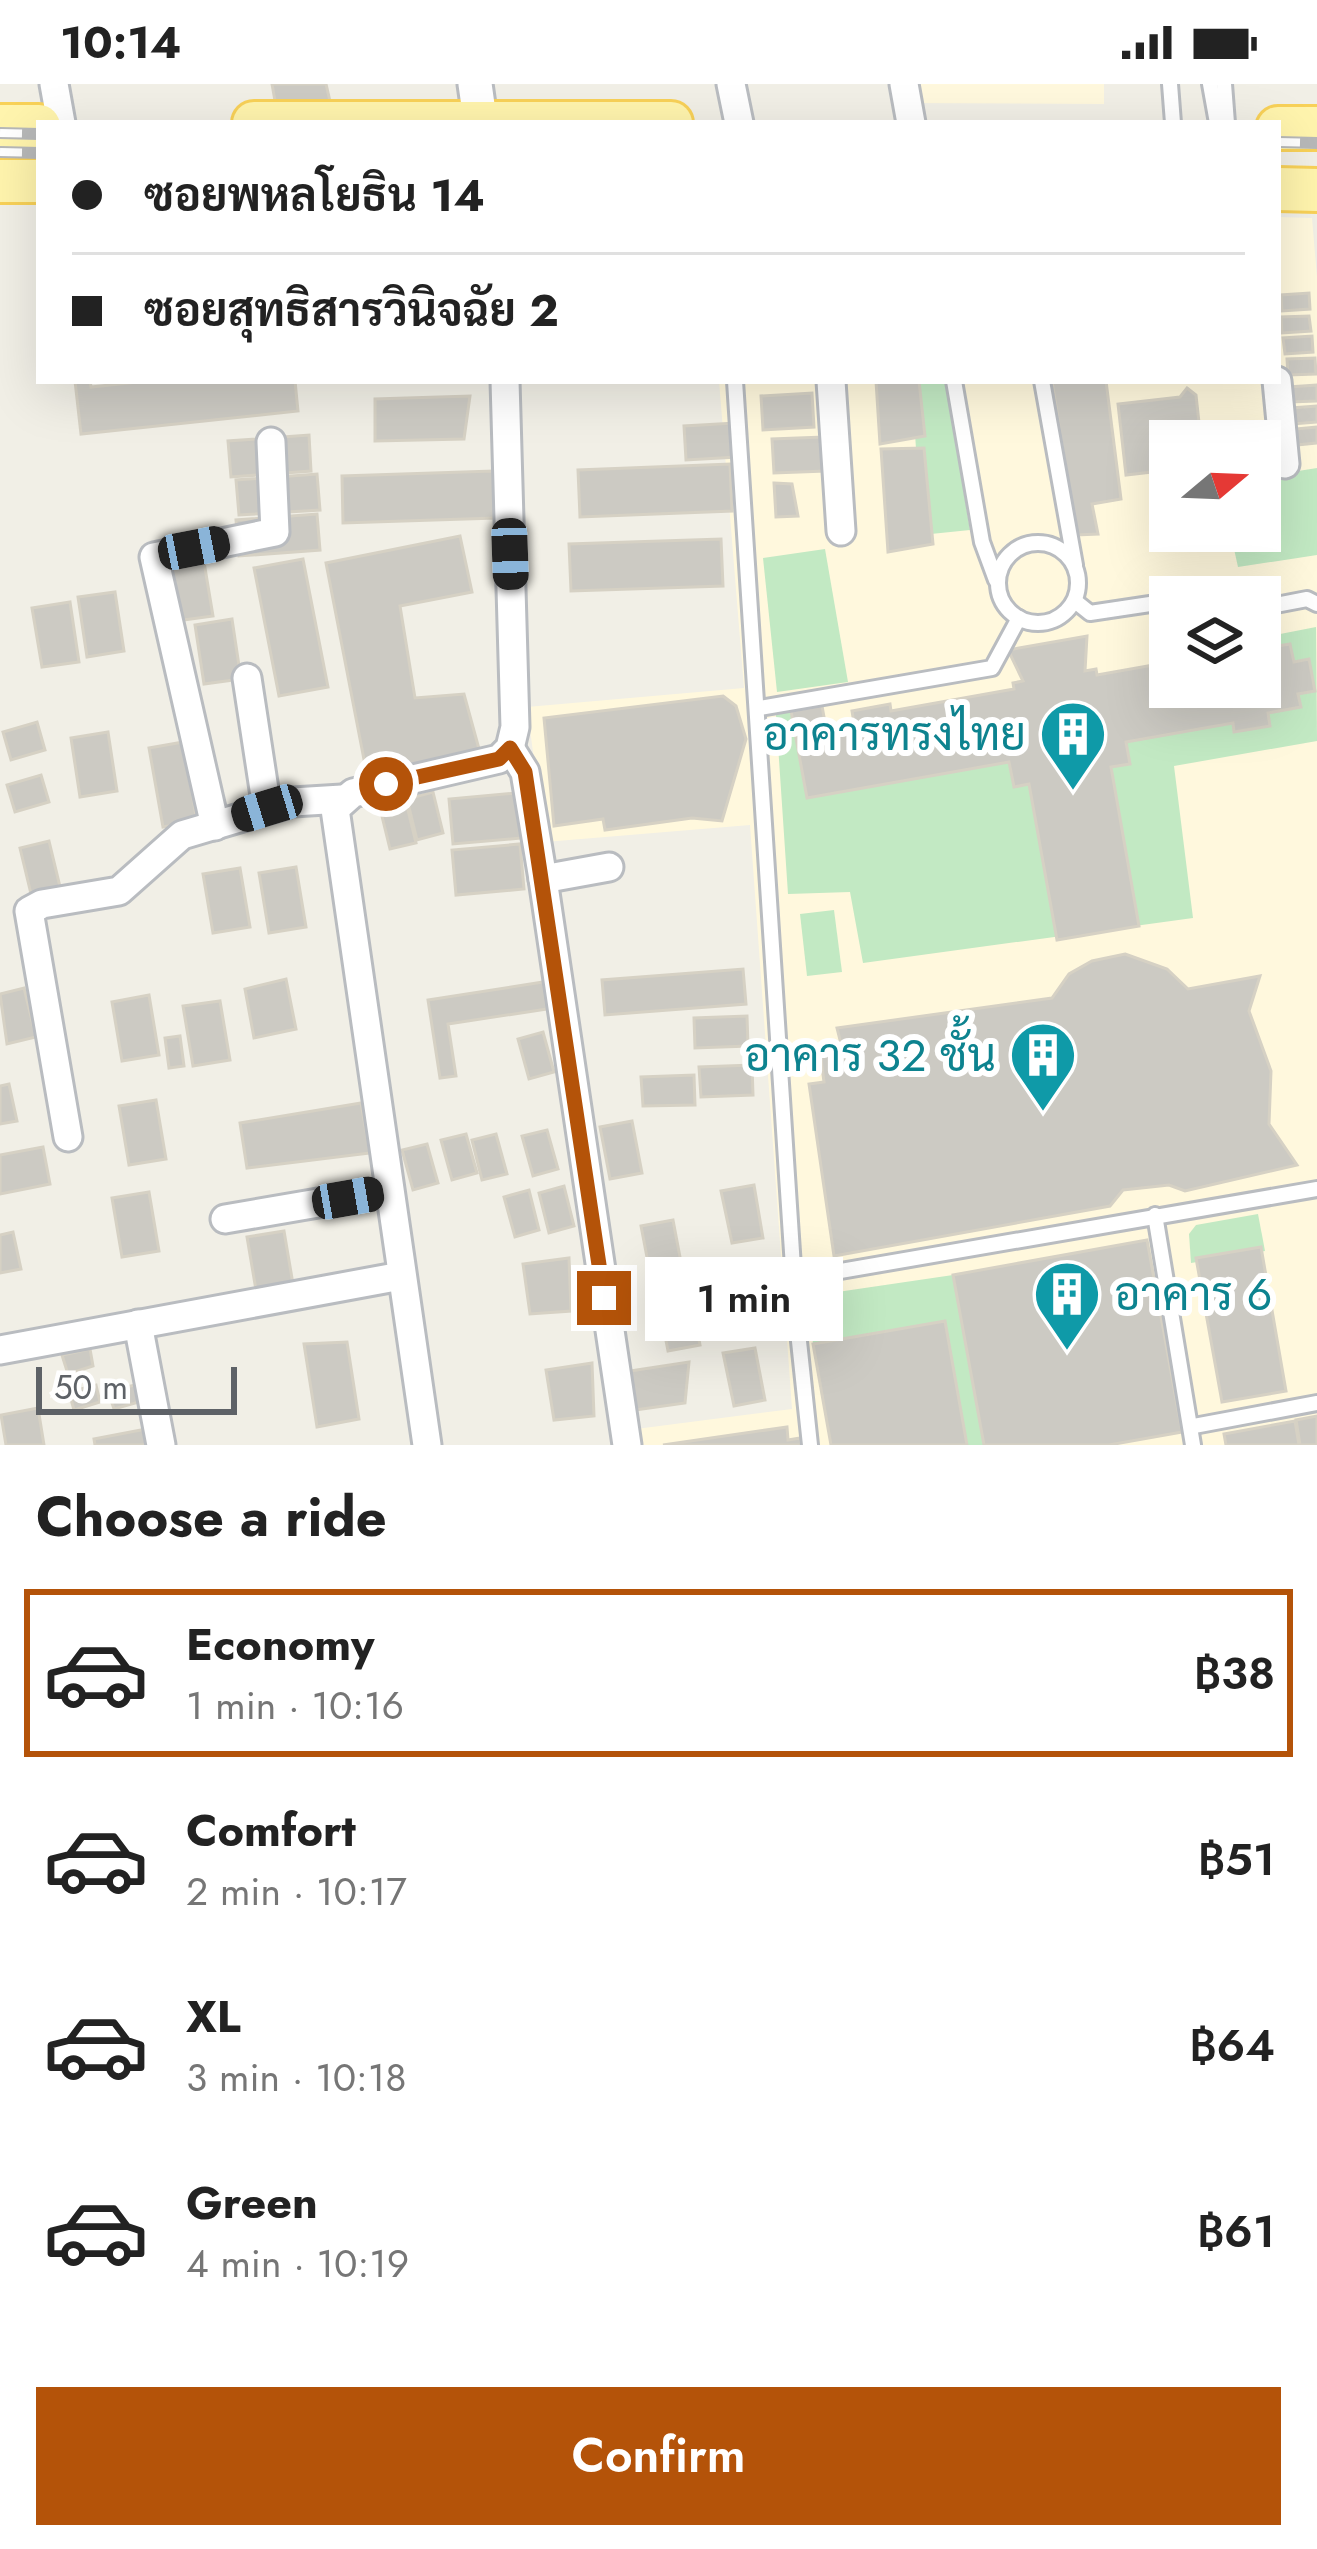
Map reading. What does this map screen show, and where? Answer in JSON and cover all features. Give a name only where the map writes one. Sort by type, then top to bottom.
[{"type":"main road","points":[[286,120],[478,102],[643,120]]},
{"type":"main road","points":[[0,126],[36,126]]},
{"type":"main road","points":[[1281,128],[1317,128]]},
{"type":"main road","points":[[0,181],[36,181]]},
{"type":"main road","points":[[1281,188],[1317,190]]},
{"type":"street","points":[[54,84],[60,120]]},
{"type":"street","points":[[731,84],[738,120]]},
{"type":"street","points":[[904,84],[910,120]]},
{"type":"street","points":[[68,1137],[29,911],[42,904],[119,891],[182,835],[267,808],[342,799],[418,775],[499,759],[510,748],[515,727],[505,384]]},
{"type":"street","points":[[831,384],[841,531]]},
{"type":"street","points":[[1277,384],[1286,464]]},
{"type":"street","points":[[214,826],[154,556],[274,532],[271,442]]},
{"type":"street","points":[[247,678],[267,808]]},
{"type":"street","points":[[510,748],[525,772],[543,878],[627,1445]]},
{"type":"street","points":[[342,799],[335,809],[335,824],[427,1445]]},
{"type":"street","points":[[543,878],[609,867]]},
{"type":"street","points":[[225,1220],[388,1191]]},
{"type":"street","points":[[0,1351],[401,1276]]},
{"type":"street","points":[[137,1324],[161,1445]]},
{"type":"lane","points":[[1170,84],[1173,120]]},
{"type":"lane","points":[[1210,84],[1216,120]]},
{"type":"lane","points":[[1224,84],[1227,120]]},
{"type":"lane","points":[[735,384],[794,1279],[810,1445]]},
{"type":"lane","points":[[955,384],[982,542],[1000,591],[1019,618],[1046,623],[1075,601],[1077,576],[1043,384]]},
{"type":"lane","points":[[1000,591],[1007,558],[1030,544],[1066,554],[1077,576]]},
{"type":"lane","points":[[1281,604],[1307,599],[1317,604]]},
{"type":"lane","points":[[1075,601],[1090,613],[1149,605]]},
{"type":"lane","points":[[760,708],[992,668],[1019,618]]},
{"type":"lane","points":[[794,1279],[1317,1190]]},
{"type":"lane","points":[[1155,1215],[1194,1426],[1193,1445]]},
{"type":"lane","points":[[1194,1426],[1317,1403]]},
{"type":"shaded area","points":[[895,84],[1104,84],[1104,104],[896,103]]},
{"type":"shaded area","points":[[1281,217],[1312,218],[1317,277],[1317,1445],[638,1445],[636,1429],[792,1409],[750,825],[545,842],[527,707],[744,688],[719,384],[1281,384]]},
{"type":"green space","points":[[912,384],[946,384],[970,530],[921,535]]},
{"type":"green space","points":[[1317,468],[1317,555],[1238,567],[1235,552],[1281,552],[1281,474]]},
{"type":"green space","points":[[825,549],[848,682],[777,692],[763,558]]},
{"type":"green space","points":[[1316,627],[1317,741],[1174,766],[1193,918],[863,963],[850,892],[788,894],[776,715],[791,711],[816,740],[1126,742],[1169,708],[1281,708],[1281,634]]},
{"type":"green space","points":[[834,910],[842,972],[807,976],[800,914]]},
{"type":"green space","points":[[1258,1214],[1265,1251],[1191,1263],[1189,1234],[1196,1225]]},
{"type":"green space","points":[[953,1275],[984,1445],[967,1445],[945,1321],[813,1344],[809,1301],[817,1295]]},
{"type":"building","points":[[272,84],[326,84],[334,120],[278,120]]},
{"type":"building","points":[[1309,293],[1310,309],[1282,311],[1281,295]]},
{"type":"building","points":[[1309,316],[1311,331],[1282,333],[1281,317]]},
{"type":"building","points":[[1312,336],[1313,352],[1285,354],[1283,338]]},
{"type":"building","points":[[1315,358],[1316,374],[1288,375],[1287,359]]},
{"type":"building","points":[[75,384],[295,384],[298,411],[81,434]]},
{"type":"building","points":[[876,384],[919,384],[925,436],[880,444]]},
{"type":"building","points":[[1052,384],[1106,384],[1121,499],[1092,504],[1098,534],[1076,535]]},
{"type":"building","points":[[1317,385],[1317,401],[1290,402],[1289,387]]},
{"type":"building","points":[[1187,388],[1196,395],[1199,420],[1149,420],[1149,472],[1126,475],[1118,404],[1180,397]]},
{"type":"building","points":[[812,393],[814,427],[763,430],[761,396]]},
{"type":"building","points":[[470,396],[464,439],[375,441],[375,399]]},
{"type":"building","points":[[1317,406],[1317,422],[1293,424],[1292,408]]},
{"type":"building","points":[[735,423],[737,457],[686,460],[684,426]]},
{"type":"building","points":[[1317,427],[1317,443],[1296,445],[1295,429]]},
{"type":"building","points":[[309,435],[311,471],[231,477],[228,441]]},
{"type":"building","points":[[823,437],[825,471],[774,473],[772,439]]},
{"type":"building","points":[[924,448],[933,544],[888,552],[881,449]]},
{"type":"building","points":[[730,464],[732,511],[580,517],[578,470]]},
{"type":"building","points":[[493,471],[495,518],[343,523],[342,476]]},
{"type":"building","points":[[317,474],[320,510],[239,515],[236,480]]},
{"type":"building","points":[[774,483],[792,484],[798,516],[776,517]]},
{"type":"building","points":[[317,514],[320,550],[239,556],[236,520]]},
{"type":"building","points":[[460,536],[472,592],[400,606],[415,698],[464,694],[479,749],[367,775],[326,563]]},
{"type":"building","points":[[721,539],[723,586],[571,591],[569,544]]},
{"type":"building","points":[[203,556],[213,616],[176,621],[166,562]]},
{"type":"building","points":[[303,559],[328,687],[279,696],[254,568]]},
{"type":"building","points":[[115,592],[124,651],[87,657],[78,597]]},
{"type":"building","points":[[70,602],[79,662],[42,667],[32,608]]},
{"type":"building","points":[[232,619],[241,679],[204,684],[195,625]]},
{"type":"building","name":"อาคารทรงไทย","points":[[1087,636],[1085,671],[1096,669],[1097,675],[1149,666],[1149,708],[1281,708],[1281,646],[1290,644],[1294,662],[1309,659],[1315,691],[1298,694],[1301,707],[1268,713],[1270,726],[1234,732],[1233,723],[1126,742],[1130,764],[1111,767],[1139,926],[1057,940],[1029,784],[1014,787],[1009,762],[807,798],[791,711],[822,706],[826,728],[854,723],[852,711],[890,704],[891,711],[1014,689],[1013,683],[1023,681],[1008,650]]},
{"type":"building","points":[[723,696],[736,706],[746,739],[722,821],[692,818],[605,830],[603,819],[554,826],[544,718]]},
{"type":"building","points":[[37,722],[45,750],[11,760],[3,732]]},
{"type":"building","points":[[108,732],[117,791],[80,797],[71,738]]},
{"type":"building","points":[[183,742],[197,821],[163,827],[149,748]]},
{"type":"building","points":[[41,775],[49,802],[15,812],[7,785]]},
{"type":"building","points":[[433,792],[443,833],[417,840],[407,799]]},
{"type":"building","points":[[517,793],[522,838],[453,844],[449,799]]},
{"type":"building","points":[[406,802],[416,843],[390,849],[380,808]]},
{"type":"building","points":[[49,841],[61,891],[32,898],[20,848]]},
{"type":"building","points":[[520,844],[524,889],[456,895],[452,850]]},
{"type":"building","points":[[296,867],[306,927],[269,933],[259,873]]},
{"type":"building","points":[[240,868],[250,927],[213,933],[203,874]]},
{"type":"building","name":"อาคาร 32 ชั้น","points":[[1125,954],[1167,969],[1188,989],[1260,976],[1249,1011],[1271,1071],[1269,1124],[1297,1165],[1185,1191],[1169,1185],[1123,1190],[1110,1206],[834,1256],[809,1084],[824,1082],[820,1051],[842,1048],[837,1028],[1052,998],[1069,974],[1092,961]]},
{"type":"building","points":[[743,969],[746,1004],[605,1015],[602,980]]},
{"type":"building","points":[[286,979],[296,1029],[254,1038],[245,989]]},
{"type":"building","points":[[543,982],[547,1009],[448,1024],[456,1076],[440,1078],[428,1000]]},
{"type":"building","points":[[24,988],[36,1037],[7,1044],[0,994]]},
{"type":"building","points":[[149,995],[159,1055],[122,1061],[112,1002]]},
{"type":"building","points":[[220,1001],[230,1060],[193,1066],[183,1006]]},
{"type":"building","points":[[747,1016],[748,1046],[695,1048],[694,1018]]},
{"type":"building","points":[[543,1032],[554,1072],[529,1079],[518,1039]]},
{"type":"building","points":[[180,1036],[184,1066],[169,1068],[165,1038]]},
{"type":"building","points":[[752,1065],[753,1095],[701,1097],[699,1067]]},
{"type":"building","points":[[694,1075],[695,1105],[643,1106],[641,1077]]},
{"type":"building","points":[[9,1084],[17,1121],[0,1124],[0,1086]]},
{"type":"building","points":[[156,1100],[166,1159],[129,1165],[119,1106]]},
{"type":"building","points":[[361,1103],[370,1153],[247,1168],[240,1123]]},
{"type":"building","points":[[632,1121],[642,1173],[610,1179],[600,1127]]},
{"type":"building","points":[[547,1130],[558,1169],[533,1176],[522,1136]]},
{"type":"building","points":[[466,1134],[477,1173],[452,1180],[441,1140]]},
{"type":"building","points":[[496,1134],[507,1174],[482,1180],[472,1140]]},
{"type":"building","points":[[427,1144],[438,1183],[413,1190],[402,1150]]},
{"type":"building","points":[[43,1147],[50,1184],[0,1194],[0,1155]]},
{"type":"building","points":[[754,1185],[763,1238],[732,1243],[721,1191]]},
{"type":"building","points":[[564,1186],[574,1226],[549,1233],[539,1193]]},
{"type":"building","points":[[529,1190],[539,1230],[515,1237],[504,1197]]},
{"type":"building","points":[[149,1192],[159,1251],[122,1257],[112,1198]]},
{"type":"building","points":[[673,1220],[683,1273],[651,1278],[641,1226]]},
{"type":"building","points":[[284,1231],[294,1290],[257,1296],[247,1237]]},
{"type":"building","points":[[13,1232],[21,1269],[0,1273],[0,1235]]},
{"type":"building","name":"อาคาร 6","points":[[1147,1240],[1182,1432],[1109,1445],[984,1445],[953,1275]]},
{"type":"building","points":[[1261,1247],[1286,1391],[1222,1402],[1196,1258]]},
{"type":"building","points":[[569,1258],[571,1311],[530,1314],[523,1264]]},
{"type":"building","points":[[758,1261],[768,1313],[736,1319],[726,1267]]},
{"type":"building","points":[[690,1293],[700,1345],[668,1351],[658,1299]]},
{"type":"building","points":[[945,1321],[967,1445],[831,1445],[813,1344]]},
{"type":"building","points":[[347,1342],[359,1419],[317,1427],[304,1344]]},
{"type":"building","points":[[755,1348],[765,1400],[734,1406],[723,1353]]},
{"type":"building","points":[[90,1349],[93,1366],[68,1374],[62,1355]]},
{"type":"building","points":[[689,1362],[685,1403],[635,1410],[630,1371]]},
{"type":"building","points":[[592,1363],[594,1416],[554,1420],[546,1370]]},
{"type":"building","points":[[96,1385],[100,1402],[74,1410],[69,1392]]},
{"type":"building","points":[[135,1385],[139,1402],[114,1409],[108,1391]]},
{"type":"building","points":[[38,1408],[44,1445],[6,1445],[1,1415]]},
{"type":"building","points":[[1317,1416],[1317,1445],[1300,1445],[1296,1420]]},
{"type":"building","points":[[1295,1421],[1299,1445],[1226,1445],[1224,1434]]},
{"type":"building","points":[[787,1427],[788,1440],[800,1438],[801,1445],[663,1445]]},
{"type":"building","points":[[146,1429],[149,1445],[95,1445],[94,1439]]},
{"type":"railway","points":[[0,133],[36,134]]},
{"type":"railway","points":[[1281,142],[1317,143]]},
{"type":"railway","points":[[0,152],[36,153]]},
{"type":"place","name":"อาคารทรงไทย","points":[[1073,793]]},
{"type":"place","name":"อาคาร 32 ชั้น","points":[[1043,1114]]},
{"type":"place","name":"อาคาร 6","points":[[1067,1353]]},
{"type":"route","points":[[386,784],[499,759],[510,748],[525,772],[604,1298]]}]
